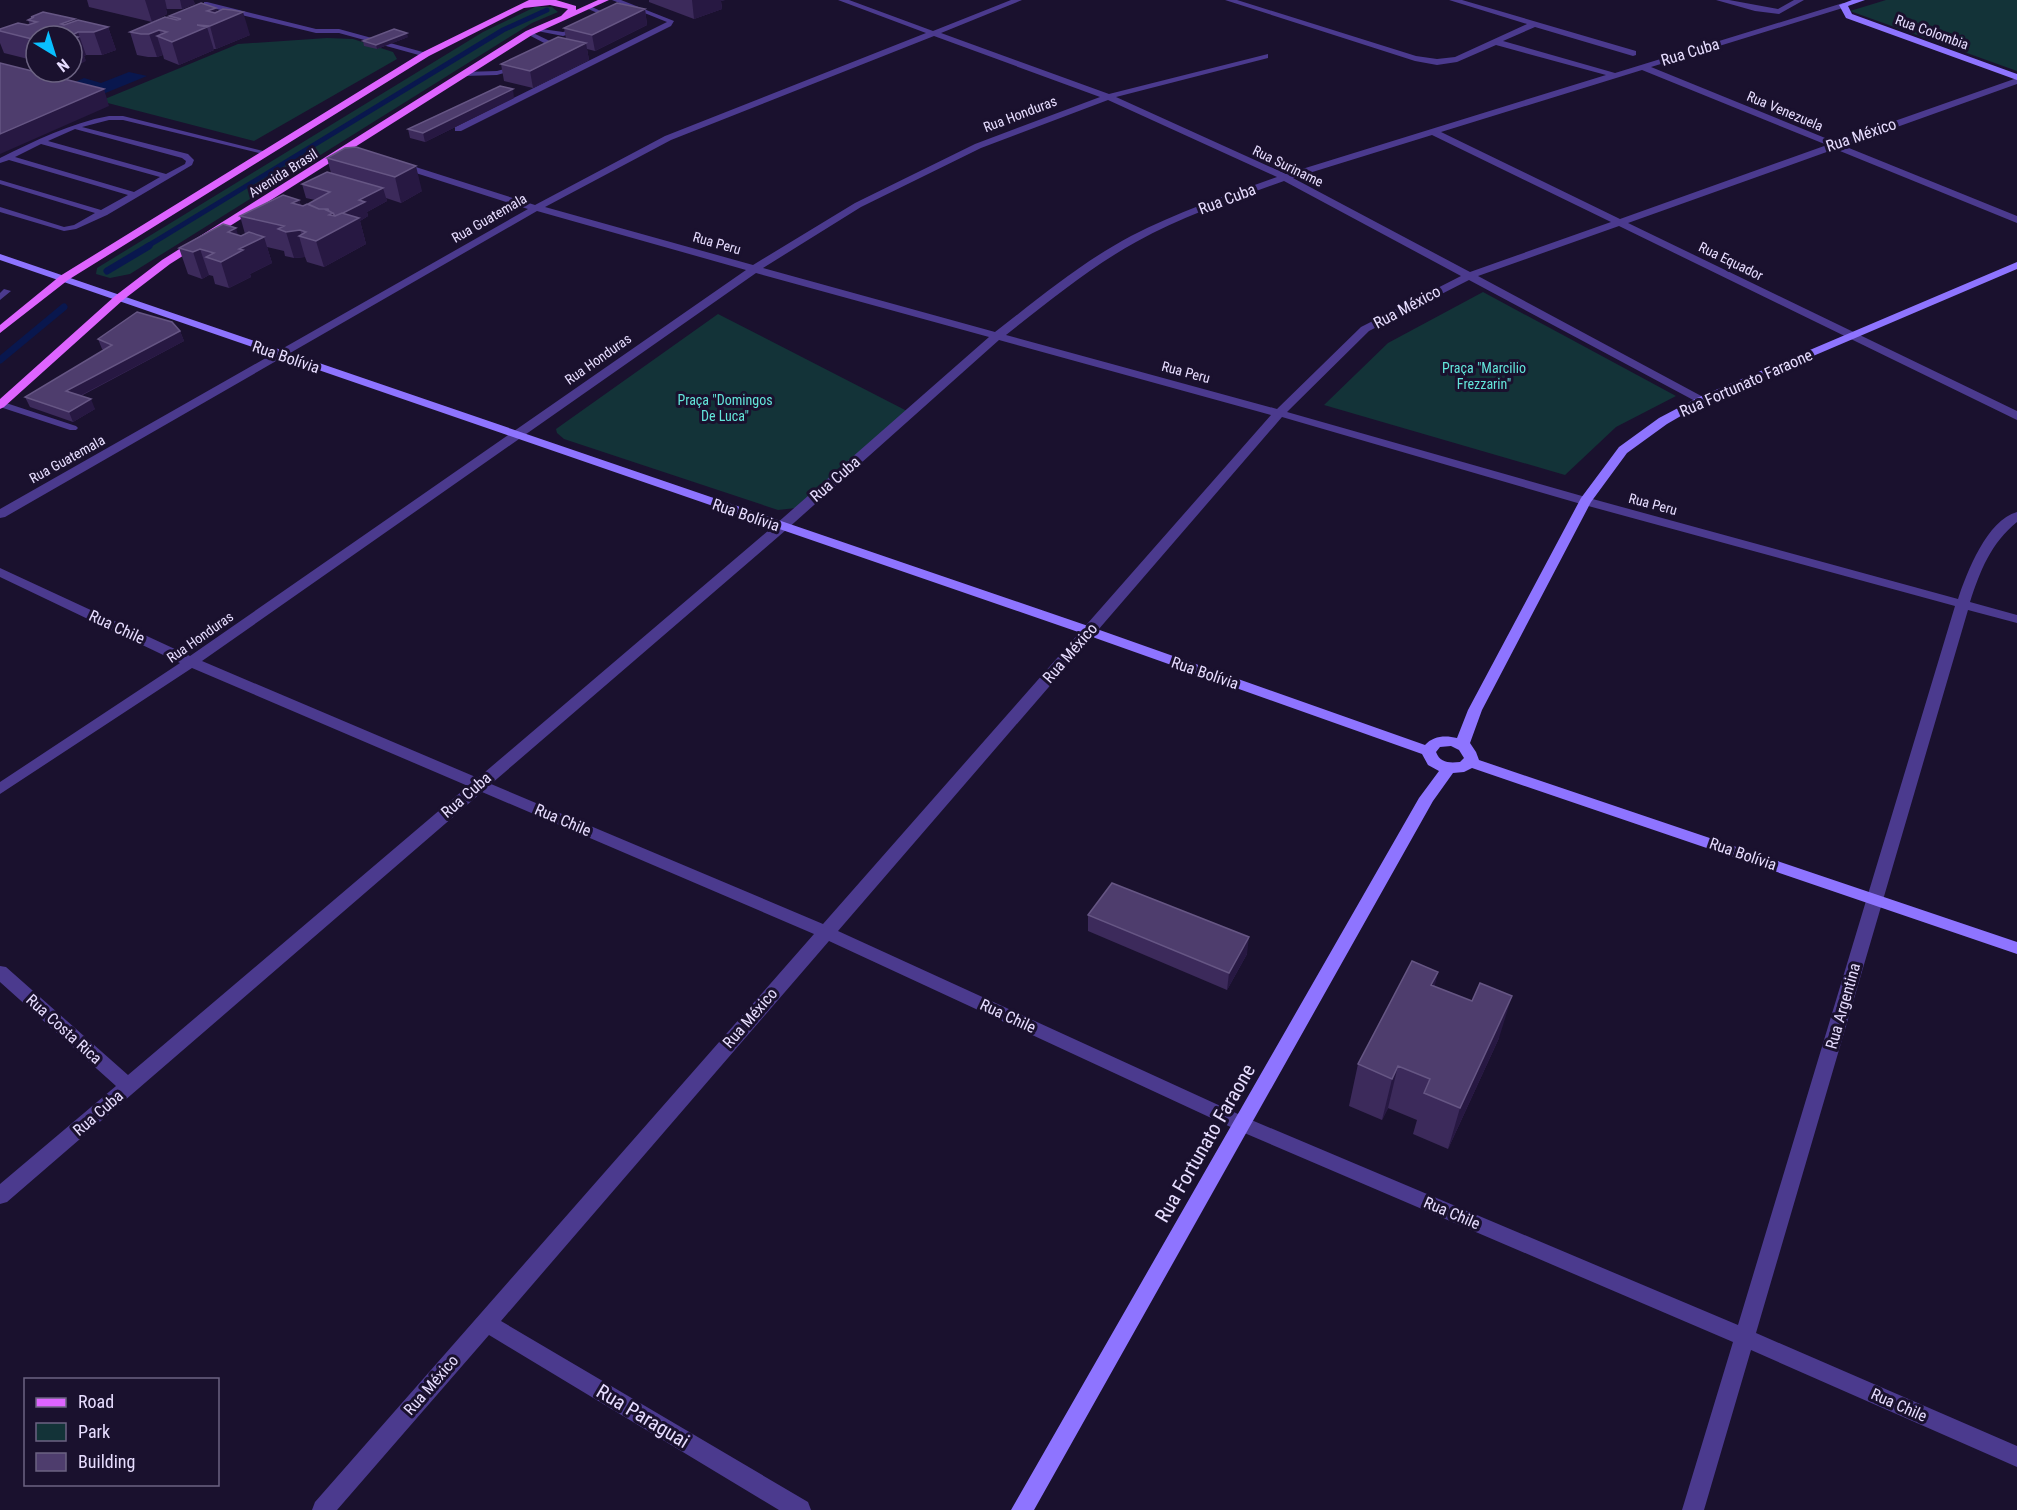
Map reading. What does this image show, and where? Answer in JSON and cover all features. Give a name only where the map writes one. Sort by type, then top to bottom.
[{"type":"main road","name":"Avenida Brasil","points":[[0,330],[64,278],[426,54],[535,0]]},
{"type":"main road","name":"Avenida Brasil","points":[[0,404],[119,298],[166,262],[354,150],[464,74],[532,32],[605,0]]},
{"type":"main road","name":"Rua Cuba","points":[[1843,6],[1859,0]]},
{"type":"main road","points":[[519,7],[552,1],[572,5],[572,11],[560,18]]},
{"type":"main road","points":[[1843,6],[1849,16]]},
{"type":"main road","name":"Rua Colombia","points":[[1849,16],[2017,79]]},
{"type":"main road","name":"Rua Bolívia","points":[[0,257],[1428,751]]},
{"type":"main road","name":"Rua Fortunato Faraone","points":[[1457,742],[1585,501],[1623,450],[1663,421],[1701,400],[2017,265]]},
{"type":"main road","points":[[1436,742],[1457,742],[1470,751],[1472,759],[1464,767],[1442,767],[1430,758],[1428,751],[1436,742]]},
{"type":"main road","name":"Rua Bolívia","points":[[1469,762],[2017,948]]},
{"type":"main road","name":"Rua Fortunato Faraone","points":[[1022,1510],[1427,798],[1442,767]]},
{"type":"street","name":"Rua Suriname","points":[[842,0],[1108,97],[1285,177],[1701,400]]},
{"type":"street","name":"Rua Guatemala","points":[[0,514],[536,208],[668,138],[1018,0]]},
{"type":"street","points":[[1229,0],[1427,61],[1447,62],[1535,24]]},
{"type":"street","points":[[1453,0],[1633,53]]},
{"type":"street","points":[[1720,0],[1755,9],[1779,12],[1800,0]]},
{"type":"street","points":[[207,4],[316,31],[339,31],[426,54]]},
{"type":"street","name":"Rua Cuba","points":[[0,1196],[479,783],[781,527],[998,335],[1086,268],[1134,239],[1208,205],[1285,177],[1843,6]]},
{"type":"street","name":"Rua Cuba","points":[[1813,15],[1849,16]]},
{"type":"street","points":[[1492,44],[1614,75]]},
{"type":"street","points":[[1492,44],[1572,70],[1597,81]]},
{"type":"street","name":"Rua Honduras","points":[[0,789],[191,662],[754,269],[858,205],[978,146],[1108,97],[1265,56]]},
{"type":"street","name":"Rua Venezuela","points":[[1643,67],[2017,220]]},
{"type":"street","name":"Rua México","points":[[323,1510],[1279,412],[1365,329],[1468,276],[2017,79]]},
{"type":"street","name":"Rua Equador","points":[[1432,131],[2017,416]]},
{"type":"street","name":"Rua Peru","points":[[382,159],[536,208],[1279,412],[1585,501],[2017,619]]},
{"type":"street","name":"Rua Argentina","points":[[1693,1510],[1963,603],[1976,564],[2001,528],[2017,516]]},
{"type":"street","name":"Rua Chile","points":[[0,572],[191,662],[825,932],[1242,1124],[1746,1338],[2017,1457]]},
{"type":"street","name":"Rua Costa Rica","points":[[0,972],[128,1086]]},
{"type":"street","name":"Rua Paraguai","points":[[485,1322],[800,1510]]},
{"type":"lane","points":[[458,129],[669,25],[671,21],[615,0]]},
{"type":"lane","points":[[532,32],[573,33],[606,15],[588,7]]},
{"type":"lane","points":[[532,32],[552,44],[552,51],[541,56]]},
{"type":"lane","points":[[464,74],[497,73],[510,71],[520,66]]},
{"type":"lane","points":[[4,159],[92,120],[109,117],[123,118],[267,153]]},
{"type":"lane","points":[[0,209],[64,229],[83,225],[188,165],[190,160],[185,156],[75,127]]},
{"type":"lane","points":[[43,142],[167,177]]},
{"type":"lane","points":[[4,159],[136,195]]},
{"type":"lane","points":[[0,182],[104,213]]},
{"type":"lane","points":[[0,404],[73,428]]},
{"type":"green space","points":[[1886,0],[2017,0],[2017,71],[1850,11]]},
{"type":"green space","points":[[535,7],[552,7],[558,12],[532,23],[130,274],[110,278],[96,274],[97,268],[483,32]]},
{"type":"green space","points":[[327,38],[353,39],[393,52],[397,59],[254,141],[100,101],[238,44]]},
{"type":"green space","name":"Praça \"Marcilio Frezzarin\"","points":[[1483,292],[1676,396],[1616,427],[1565,475],[1324,405],[1388,343]]},
{"type":"green space","name":"Praça \"Domingos De Luca\"","points":[[718,314],[907,411],[796,508],[778,510],[564,439],[557,433],[556,429]]},
{"type":"shaded area","points":[[129,72],[147,76],[103,94],[69,85],[84,84],[84,78],[101,83]]},
{"type":"building","points":[[201,3],[216,8],[207,11],[215,13],[223,9],[243,12],[210,26],[197,25],[207,27],[172,42],[157,36],[167,32],[159,30],[149,34],[130,32],[165,17],[181,19],[169,16]]},
{"type":"building","points":[[617,3],[645,9],[592,35],[564,28]]},
{"type":"building","points":[[43,12],[75,19],[61,24],[31,24],[37,22],[28,20],[34,17],[31,17]]},
{"type":"building","points":[[78,20],[108,27],[94,32],[84,32],[84,24],[67,24]]},
{"type":"building","points":[[18,23],[24,24],[24,37],[0,31],[0,29]]},
{"type":"building","points":[[394,29],[407,33],[376,45],[363,41]]},
{"type":"building","points":[[558,37],[586,43],[530,71],[501,64]]},
{"type":"building","points":[[0,63],[24,69],[24,84],[84,84],[104,89],[0,134]]},
{"type":"building","points":[[500,86],[513,89],[423,133],[408,129]]},
{"type":"building","points":[[356,147],[416,166],[395,177],[327,158],[345,148]]},
{"type":"building","points":[[327,172],[383,188],[359,200],[365,202],[335,216],[328,209],[319,209],[308,204],[330,192],[302,184]]},
{"type":"building","points":[[283,195],[299,200],[292,203],[328,209],[326,210],[333,213],[329,215],[335,216],[342,213],[359,218],[316,241],[299,236],[306,232],[300,230],[286,232],[278,229],[284,226],[240,216]]},
{"type":"building","points":[[223,224],[236,228],[228,232],[241,236],[249,232],[264,237],[239,249],[243,250],[221,262],[206,257],[214,253],[200,249],[193,252],[179,248]]},
{"type":"building","points":[[137,312],[172,322],[180,331],[66,391],[91,399],[69,412],[25,397],[112,345],[98,339]]},
{"type":"building","points":[[1112,883],[1249,937],[1229,973],[1088,915]]},
{"type":"building","points":[[1412,961],[1438,972],[1431,985],[1472,1001],[1480,983],[1512,996],[1460,1108],[1424,1093],[1430,1079],[1398,1066],[1392,1079],[1358,1064]]},
{"type":"waterway","points":[[146,247],[503,30],[547,10]]},
{"type":"waterway","points":[[107,271],[149,246]]},
{"type":"waterway","points":[[0,360],[64,307]]}]
